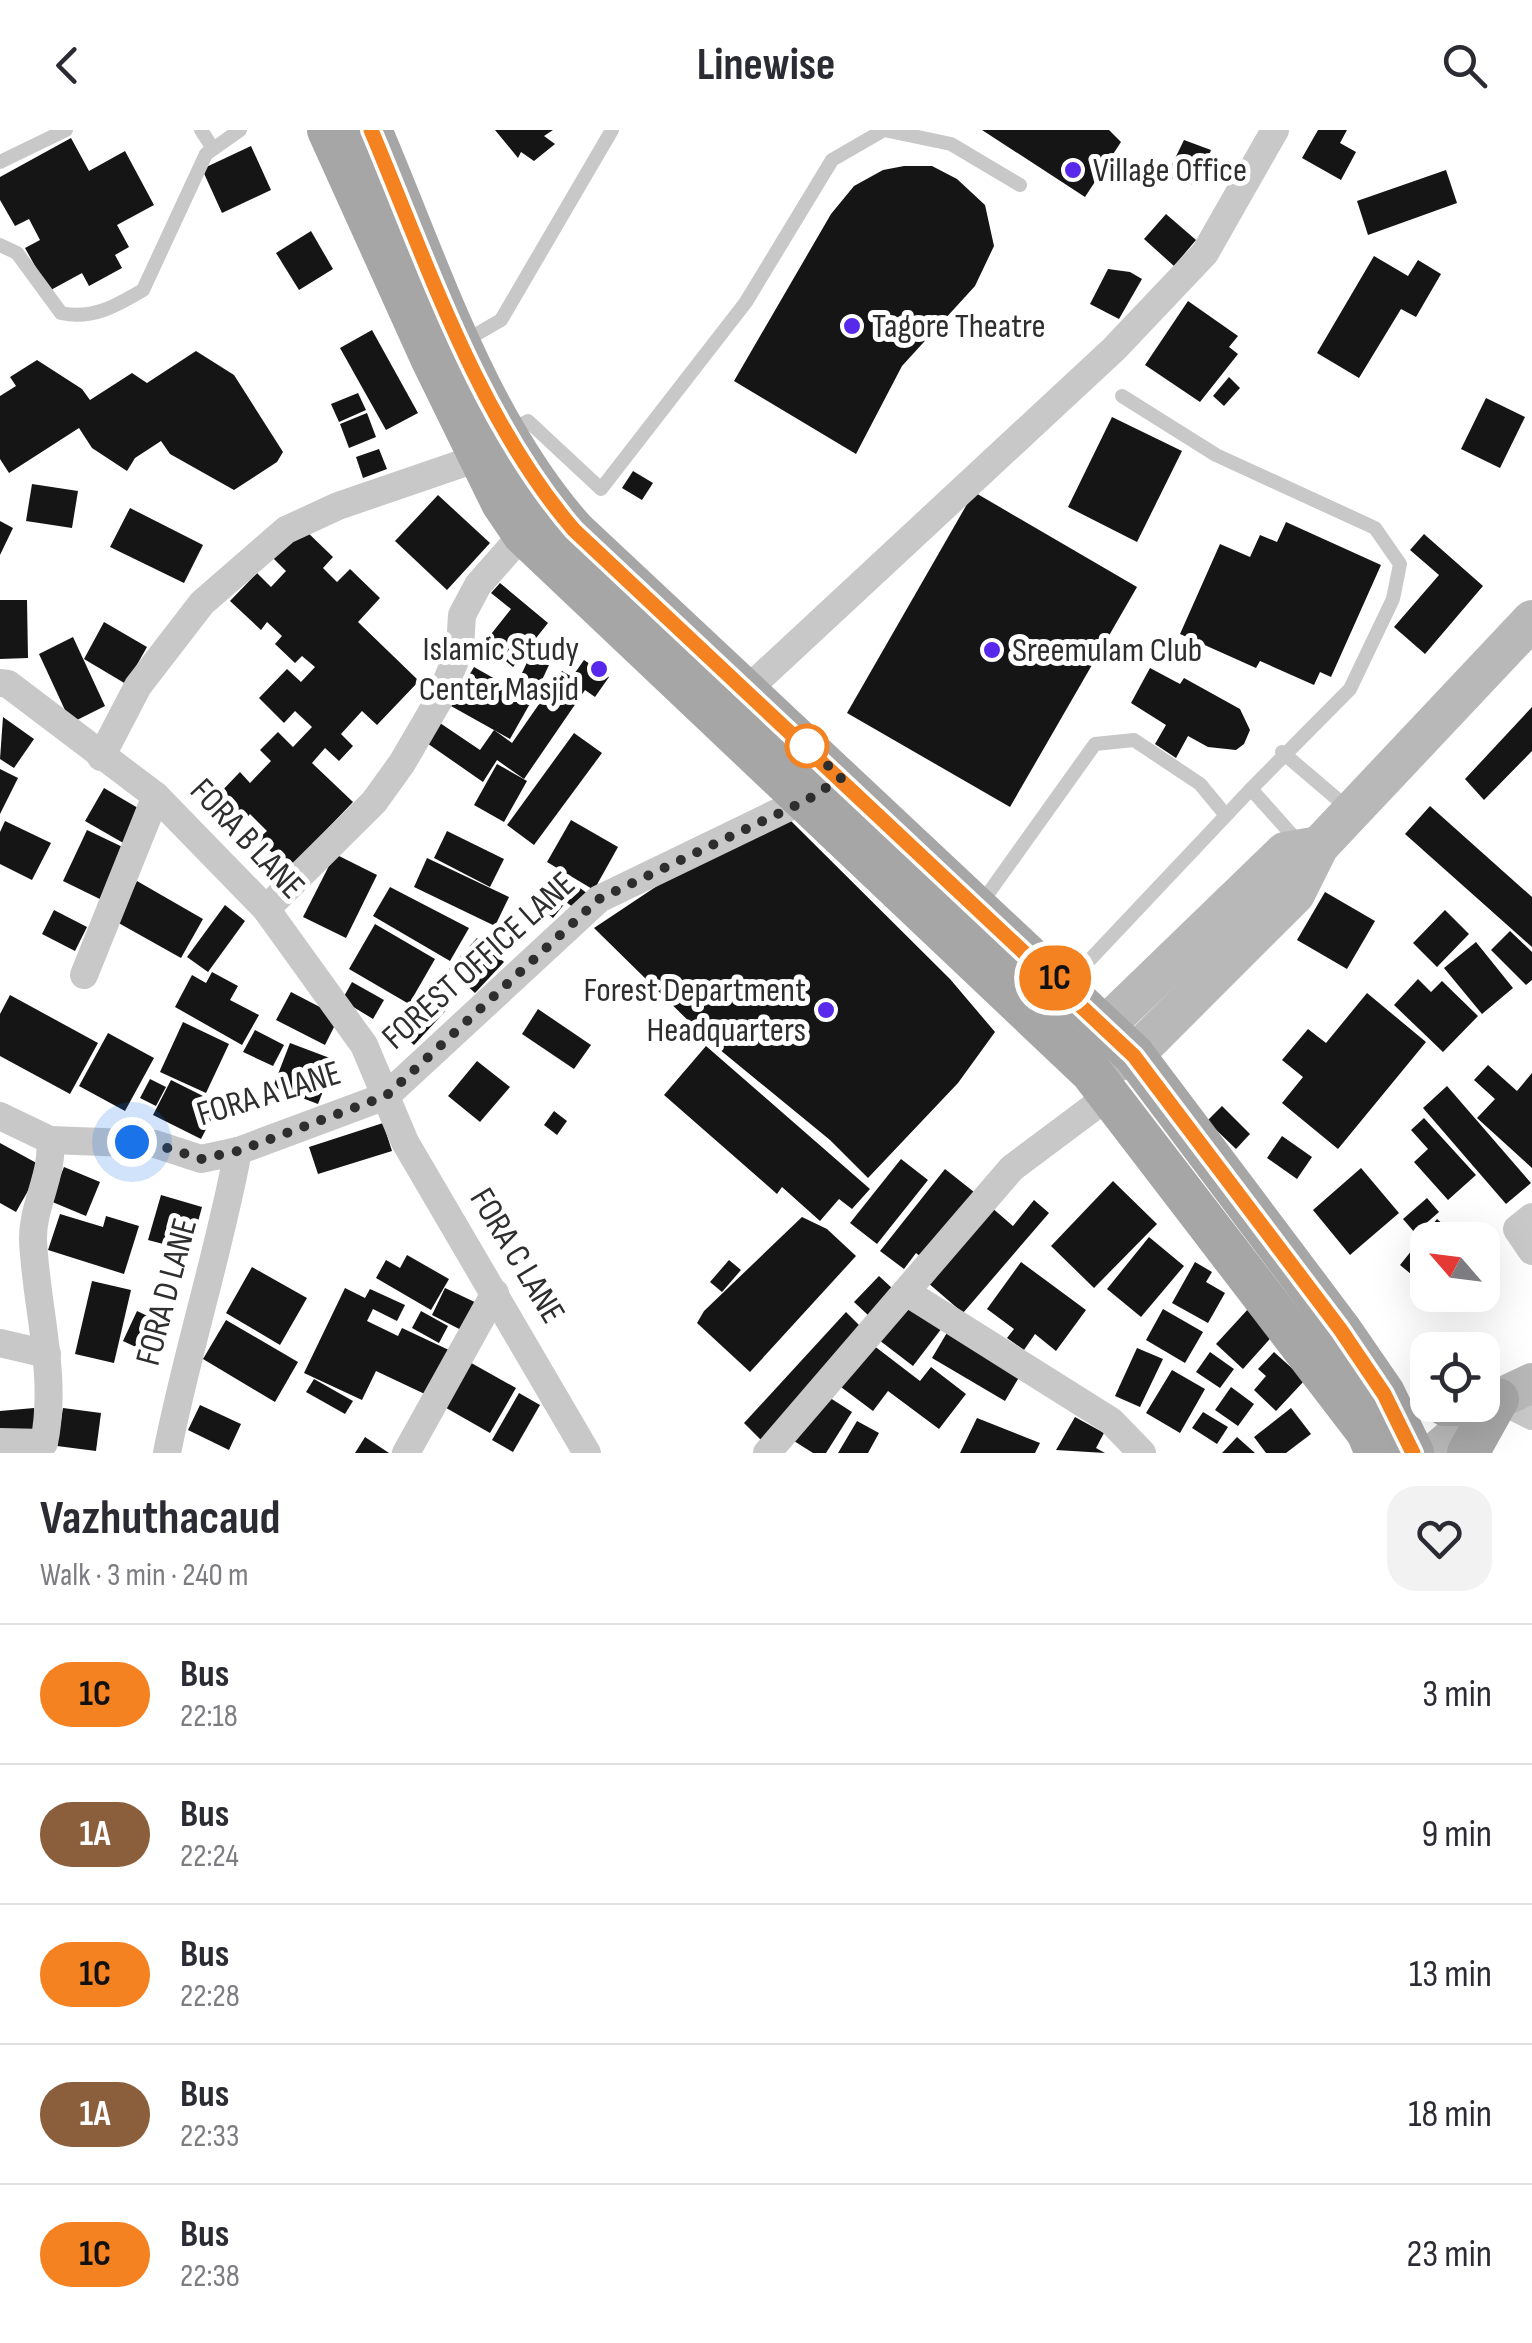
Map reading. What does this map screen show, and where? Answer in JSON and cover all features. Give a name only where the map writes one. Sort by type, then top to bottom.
[{"type":"main road","points":[[328,130],[493,445],[574,530],[747,690],[824,789],[1099,1084],[1367,1432],[1376,1453]]},
{"type":"main road","points":[[371,130],[462,342],[523,534],[824,789],[978,906],[1119,1041],[1369,1372],[1413,1453]]},
{"type":"main road","points":[[1099,1084],[1119,1041],[1295,894],[1312,847],[1352,812],[1532,620]]},
{"type":"main road","points":[[1369,1372],[1410,1394]]},
{"type":"main road","points":[[1435,1453],[1502,1401]]},
{"type":"main road","points":[[1468,1453],[1502,1401]]},
{"type":"street","points":[[747,690],[1114,349],[1205,253],[1275,130]]},
{"type":"street","points":[[101,756],[138,686],[202,604],[286,530],[493,445]]},
{"type":"street","points":[[266,909],[374,802],[402,763],[440,698],[460,648],[462,614],[523,534]]},
{"type":"street","name":"FORA B LANE","points":[[0,683],[8,684],[156,796],[266,909],[364,1046],[386,1096]]},
{"type":"street","name":"FOREST OFFICE LANE","points":[[386,1096],[599,899],[824,789]]},
{"type":"street","points":[[84,975],[156,796]]},
{"type":"street","points":[[767,1453],[1012,1168],[1099,1084]]},
{"type":"street","name":"FORA A LANE","points":[[0,1116],[50,1140],[155,1144],[201,1159],[238,1151],[386,1096]]},
{"type":"street","name":"FORA C LANE","points":[[386,1096],[405,1142],[587,1453]]},
{"type":"street","points":[[0,1442],[44,1443],[48,1421],[47,1354],[33,1236],[52,1154],[50,1140]]},
{"type":"street","name":"FORA D LANE","points":[[168,1453],[194,1336],[214,1272],[238,1151]]},
{"type":"street","points":[[1532,1217],[1518,1230],[1532,1251]]},
{"type":"street","points":[[906,1292],[1111,1422],[1142,1453]]},
{"type":"street","points":[[406,1453],[495,1293]]},
{"type":"street","points":[[0,1343],[47,1354]]},
{"type":"street","points":[[1502,1401],[1532,1371]]},
{"type":"lane","points":[[0,162],[66,130]]},
{"type":"lane","points":[[201,130],[212,146]]},
{"type":"lane","points":[[0,245],[17,253],[61,313],[82,318],[122,303],[143,290],[212,146],[240,130]]},
{"type":"lane","points":[[462,342],[501,320],[612,130]]},
{"type":"lane","points":[[493,445],[528,421],[601,489],[746,302],[832,160],[884,130],[951,144],[1020,185]]},
{"type":"lane","points":[[1064,987],[1282,752],[1350,689],[1393,599],[1400,564],[1374,528],[1216,455],[1122,396]]},
{"type":"lane","points":[[978,906],[1095,744],[1134,740],[1200,784],[1224,813]]},
{"type":"lane","points":[[1282,752],[1352,812]]},
{"type":"lane","points":[[1251,788],[1312,847]]},
{"type":"building","points":[[495,130],[553,130],[544,136],[555,144],[534,161],[521,152],[518,158]]},
{"type":"building","name":"Village Office","points":[[982,130],[1109,130],[1121,142],[1085,197]]},
{"type":"building","points":[[1318,130],[1347,130],[1340,143],[1356,152],[1341,180],[1302,158]]},
{"type":"building","points":[[71,138],[89,171],[125,151],[154,205],[117,225],[129,247],[115,255],[122,268],[89,286],[82,273],[49,291],[25,248],[40,240],[29,219],[15,226],[0,200],[0,177]]},
{"type":"building","points":[[1184,140],[1211,150],[1198,186],[1166,177]]},
{"type":"building","points":[[251,146],[271,190],[222,213],[202,169]]},
{"type":"building","name":"Tagore Theatre","points":[[932,166],[957,179],[985,205],[994,246],[975,286],[902,366],[856,454],[734,381],[831,214],[854,186],[883,170]]},
{"type":"building","points":[[1446,170],[1457,203],[1368,235],[1357,201]]},
{"type":"building","points":[[1166,214],[1196,240],[1174,266],[1144,239]]},
{"type":"building","points":[[311,231],[333,269],[299,290],[276,253]]},
{"type":"building","points":[[1374,256],[1408,276],[1418,260],[1441,274],[1416,317],[1401,309],[1359,378],[1317,353]]},
{"type":"building","points":[[1108,269],[1130,272],[1142,279],[1119,319],[1090,304]]},
{"type":"building","points":[[1188,301],[1238,336],[1229,347],[1238,354],[1200,402],[1145,365]]},
{"type":"building","points":[[372,330],[418,413],[386,430],[340,348]]},
{"type":"building","points":[[196,351],[234,375],[283,452],[277,462],[234,490],[170,454],[161,441],[135,458],[127,471],[92,448],[79,428],[9,473],[0,459],[0,396],[16,386],[10,377],[37,360],[82,389],[90,400],[132,373],[147,383]]},
{"type":"building","points":[[1229,377],[1240,388],[1224,406],[1213,396]]},
{"type":"building","points":[[358,393],[366,410],[339,422],[331,404]]},
{"type":"building","points":[[1486,398],[1525,417],[1500,468],[1461,449]]},
{"type":"building","points":[[367,413],[376,437],[349,448],[340,424]]},
{"type":"building","points":[[1112,417],[1182,451],[1137,542],[1068,507]]},
{"type":"building","points":[[379,449],[387,469],[363,478],[356,457]]},
{"type":"building","points":[[633,471],[653,483],[642,500],[622,488]]},
{"type":"building","points":[[32,484],[78,491],[72,528],[26,521]]},
{"type":"building","name":"Sreemulam Club","points":[[974,492],[1137,587],[1010,807],[847,713]]},
{"type":"building","points":[[438,495],[490,543],[447,590],[395,541]]},
{"type":"building","points":[[130,508],[203,545],[184,583],[110,547]]},
{"type":"building","points":[[0,521],[13,528],[0,555]]},
{"type":"building","points":[[1286,522],[1381,565],[1331,677],[1320,672],[1314,685],[1260,661],[1256,668],[1180,634],[1220,544],[1250,557],[1260,535],[1277,542]]},
{"type":"building","points":[[302,527],[333,557],[323,568],[337,582],[350,569],[380,598],[358,622],[419,681],[377,725],[362,711],[341,734],[353,746],[339,761],[325,748],[312,763],[353,802],[289,869],[258,839],[267,831],[250,814],[242,823],[215,798],[240,772],[250,783],[271,761],[260,750],[278,732],[293,747],[312,727],[295,711],[284,723],[259,698],[287,669],[301,682],[315,667],[302,656],[295,663],[275,644],[282,636],[267,622],[261,630],[230,601],[257,573],[271,587],[286,571],[273,558]]},
{"type":"building","points":[[1424,534],[1483,586],[1425,654],[1394,627],[1439,575],[1410,550]]},
{"type":"building","points":[[500,583],[548,623],[513,667],[484,643],[511,609],[491,593]]},
{"type":"building","points":[[0,600],[27,600],[28,658],[0,659]]},
{"type":"building","points":[[104,622],[147,647],[126,684],[84,659]]},
{"type":"building","points":[[73,637],[105,706],[71,723],[39,654]]},
{"type":"building","points":[[537,641],[556,650],[534,697],[515,688]]},
{"type":"building","points":[[584,660],[609,677],[595,697],[585,690],[524,779],[497,760],[483,782],[424,741],[437,721],[480,750],[494,730],[512,743],[562,671],[572,677]]},
{"type":"building","points":[[474,667],[532,700],[510,739],[451,706]]},
{"type":"building","points":[[1150,668],[1180,684],[1184,678],[1240,709],[1250,730],[1244,744],[1236,750],[1208,747],[1188,736],[1176,758],[1155,744],[1166,725],[1131,703]]},
{"type":"building","points":[[1532,707],[1532,751],[1484,800],[1465,779]]},
{"type":"building","points":[[3,717],[34,739],[14,768],[0,759]]},
{"type":"building","points":[[574,733],[602,753],[534,845],[507,825]]},
{"type":"building","points":[[497,764],[527,781],[504,822],[474,805]]},
{"type":"building","points":[[0,769],[18,778],[0,814]]},
{"type":"building","points":[[104,788],[143,811],[125,844],[85,821]]},
{"type":"building","points":[[1430,806],[1532,897],[1532,947],[1405,834]]},
{"type":"building","points":[[571,820],[618,847],[594,890],[547,862]]},
{"type":"building","points":[[5,821],[51,843],[32,880],[0,864],[0,832]]},
{"type":"building","name":"Forest Department Headquarters","points":[[791,821],[950,979],[995,1032],[958,1083],[868,1178],[830,1140],[708,1040],[594,928],[669,878],[765,828]]},
{"type":"building","points":[[87,830],[131,851],[106,902],[63,881]]},
{"type":"building","points":[[447,831],[504,859],[490,887],[434,858]]},
{"type":"building","points":[[335,854],[377,875],[346,938],[303,917]]},
{"type":"building","points":[[427,858],[509,897],[495,926],[414,887]]},
{"type":"building","points":[[566,877],[593,898],[581,913],[566,902],[553,918],[536,904],[549,888],[554,892]]},
{"type":"building","points":[[137,881],[203,919],[181,958],[115,921]]},
{"type":"building","points":[[390,887],[469,928],[450,961],[373,916]]},
{"type":"building","points":[[1325,892],[1375,921],[1347,969],[1297,940]]},
{"type":"building","points":[[225,905],[245,921],[208,972],[187,957]]},
{"type":"building","points":[[54,910],[87,927],[75,951],[42,934]]},
{"type":"building","points":[[1445,910],[1469,934],[1437,967],[1413,943]]},
{"type":"building","points":[[375,924],[435,959],[409,1004],[349,969]]},
{"type":"building","points":[[501,924],[513,935],[500,950],[488,939]]},
{"type":"building","points":[[1510,931],[1532,952],[1532,980],[1526,985],[1491,950]]},
{"type":"building","points":[[477,938],[504,962],[475,993],[449,969]]},
{"type":"building","points":[[1476,942],[1513,988],[1482,1014],[1444,968]]},
{"type":"building","points":[[212,972],[238,986],[230,1000],[259,1015],[242,1045],[175,1007],[192,975],[206,983]]},
{"type":"building","points":[[1418,979],[1431,992],[1442,981],[1478,1016],[1443,1052],[1394,1005]]},
{"type":"building","points":[[352,982],[384,1000],[373,1019],[342,1000]]},
{"type":"building","points":[[434,987],[452,1004],[414,1045],[395,1028]]},
{"type":"building","points":[[291,992],[339,1017],[325,1045],[276,1020]]},
{"type":"building","points":[[1367,993],[1426,1042],[1338,1149],[1282,1103],[1303,1077],[1282,1060],[1308,1029],[1326,1043]]},
{"type":"building","points":[[10,995],[98,1043],[70,1094],[0,1056],[0,1014]]},
{"type":"building","points":[[538,1009],[591,1045],[574,1069],[522,1034]]},
{"type":"building","points":[[183,1022],[229,1044],[206,1093],[160,1072]]},
{"type":"building","points":[[255,1030],[284,1045],[273,1066],[243,1052]]},
{"type":"building","points":[[108,1033],[154,1058],[125,1111],[79,1086]]},
{"type":"building","points":[[290,1043],[335,1060],[318,1104],[273,1087]]},
{"type":"building","points":[[706,1046],[870,1189],[852,1209],[839,1199],[820,1221],[782,1187],[777,1194],[664,1095]]},
{"type":"building","points":[[477,1061],[510,1087],[480,1122],[448,1096]]},
{"type":"building","points":[[1488,1065],[1517,1091],[1532,1073],[1532,1168],[1477,1118],[1495,1099],[1474,1080]]},
{"type":"building","points":[[150,1079],[166,1087],[156,1106],[140,1098]]},
{"type":"building","points":[[171,1080],[219,1104],[201,1139],[153,1115]]},
{"type":"building","points":[[1447,1086],[1531,1183],[1506,1204],[1423,1108]]},
{"type":"building","points":[[1222,1106],[1250,1134],[1236,1149],[1207,1121]]},
{"type":"building","points":[[554,1111],[567,1121],[557,1135],[544,1125]]},
{"type":"building","points":[[1424,1118],[1476,1175],[1448,1200],[1414,1162],[1428,1149],[1411,1130]]},
{"type":"building","points":[[383,1123],[392,1151],[318,1174],[309,1147]]},
{"type":"building","points":[[1282,1136],[1312,1157],[1297,1179],[1267,1158]]},
{"type":"building","points":[[0,1143],[42,1166],[16,1212],[0,1203]]},
{"type":"building","points":[[901,1159],[928,1180],[877,1244],[850,1223]]},
{"type":"building","points":[[64,1167],[100,1182],[86,1216],[50,1201]]},
{"type":"building","points":[[1361,1168],[1399,1213],[1350,1255],[1313,1210]]},
{"type":"building","points":[[945,1169],[974,1192],[921,1257],[916,1253],[904,1269],[880,1251]]},
{"type":"building","points":[[1113,1181],[1157,1224],[1094,1288],[1051,1246]]},
{"type":"building","points":[[161,1195],[202,1207],[190,1251],[148,1240]]},
{"type":"building","points":[[1427,1198],[1439,1212],[1428,1222],[1410,1222],[1410,1227],[1403,1219]]},
{"type":"building","points":[[1034,1200],[1049,1213],[963,1313],[927,1282],[991,1207],[1013,1226]]},
{"type":"building","points":[[60,1214],[103,1227],[106,1216],[139,1226],[124,1274],[48,1250]]},
{"type":"building","points":[[802,1217],[827,1229],[856,1256],[750,1372],[697,1323],[704,1311]]},
{"type":"building","points":[[1149,1237],[1184,1266],[1141,1317],[1107,1289]]},
{"type":"building","points":[[1410,1253],[1410,1273],[1400,1265]]},
{"type":"building","points":[[407,1255],[449,1279],[431,1310],[376,1278],[386,1260],[400,1268]]},
{"type":"building","points":[[729,1260],[741,1270],[722,1292],[710,1282]]},
{"type":"building","points":[[1021,1262],[1086,1310],[1056,1351],[1035,1334],[1024,1350],[1007,1338],[1014,1329],[987,1309]]},
{"type":"building","points":[[1195,1262],[1212,1272],[1206,1282],[1225,1293],[1208,1323],[1172,1303]]},
{"type":"building","points":[[252,1267],[307,1298],[280,1345],[226,1313]]},
{"type":"building","points":[[879,1276],[893,1289],[869,1316],[854,1302]]},
{"type":"building","points":[[92,1281],[131,1290],[114,1363],[75,1354]]},
{"type":"building","points":[[345,1288],[365,1298],[370,1289],[405,1305],[397,1321],[373,1309],[367,1321],[398,1336],[402,1328],[451,1351],[429,1396],[376,1371],[362,1400],[304,1373]]},
{"type":"building","points":[[445,1288],[481,1305],[467,1333],[432,1315]]},
{"type":"building","points":[[908,1302],[942,1328],[913,1366],[879,1340]]},
{"type":"building","points":[[1249,1308],[1276,1332],[1243,1369],[1216,1344]]},
{"type":"building","points":[[1163,1309],[1203,1332],[1185,1363],[1146,1340]]},
{"type":"building","points":[[137,1311],[169,1326],[155,1356],[123,1341]]},
{"type":"building","points":[[421,1311],[448,1326],[439,1343],[412,1328]]},
{"type":"building","points":[[846,1312],[864,1330],[762,1441],[744,1423]]},
{"type":"building","points":[[226,1320],[298,1362],[275,1402],[203,1359]]},
{"type":"building","points":[[948,1331],[1021,1374],[1005,1401],[932,1358]]},
{"type":"building","points":[[873,1345],[920,1381],[931,1367],[966,1394],[939,1429],[888,1391],[873,1411],[841,1387]]},
{"type":"building","points":[[1137,1348],[1163,1359],[1140,1407],[1115,1396]]},
{"type":"building","points":[[1210,1352],[1234,1369],[1220,1388],[1196,1372]]},
{"type":"building","points":[[1274,1352],[1305,1380],[1276,1411],[1254,1390],[1266,1376],[1258,1369]]},
{"type":"building","points":[[466,1360],[516,1388],[490,1433],[441,1405]]},
{"type":"building","points":[[1172,1370],[1205,1389],[1180,1433],[1146,1413]]},
{"type":"building","points":[[314,1379],[353,1401],[345,1414],[306,1392]]},
{"type":"building","points":[[1231,1387],[1254,1404],[1238,1426],[1215,1410]]},
{"type":"building","points":[[519,1393],[540,1405],[513,1452],[492,1440]]},
{"type":"building","points":[[824,1394],[852,1412],[826,1453],[813,1453],[794,1441]]},
{"type":"building","points":[[200,1405],[241,1424],[229,1450],[188,1430]]},
{"type":"building","points":[[34,1408],[36,1436],[0,1439],[0,1411]]},
{"type":"building","points":[[63,1408],[101,1413],[96,1451],[57,1446]]},
{"type":"building","points":[[1291,1408],[1311,1434],[1286,1453],[1266,1453],[1254,1437]]},
{"type":"building","points":[[1203,1412],[1228,1427],[1217,1444],[1192,1428]]},
{"type":"building","points":[[1075,1417],[1104,1433],[1096,1448],[1105,1453],[1056,1450]]},
{"type":"building","points":[[977,1418],[1040,1443],[1035,1453],[960,1453]]},
{"type":"building","points":[[857,1421],[879,1433],[868,1453],[838,1453]]},
{"type":"building","points":[[365,1437],[389,1453],[355,1453]]},
{"type":"building","points":[[1237,1437],[1255,1453],[1222,1453]]},
{"type":"bus line","name":"1C","points":[[371,130],[476,372],[539,490],[574,530],[1134,1056],[1340,1329],[1384,1394],[1413,1453]]},
{"type":"place","name":"Village Office","points":[[1073,170]]},
{"type":"place","name":"Tagore Theatre","points":[[852,326]]},
{"type":"place","name":"Sreemulam Club","points":[[992,650]]},
{"type":"place","name":"Islamic Study Center Masjid","points":[[599,669]]},
{"type":"place","name":"Forest Department Headquarters","points":[[826,1010]]},
{"type":"route","points":[[132,1142],[155,1144],[201,1159],[238,1151],[386,1096],[599,899],[807,800],[841,778],[796,735],[807,746]]}]
